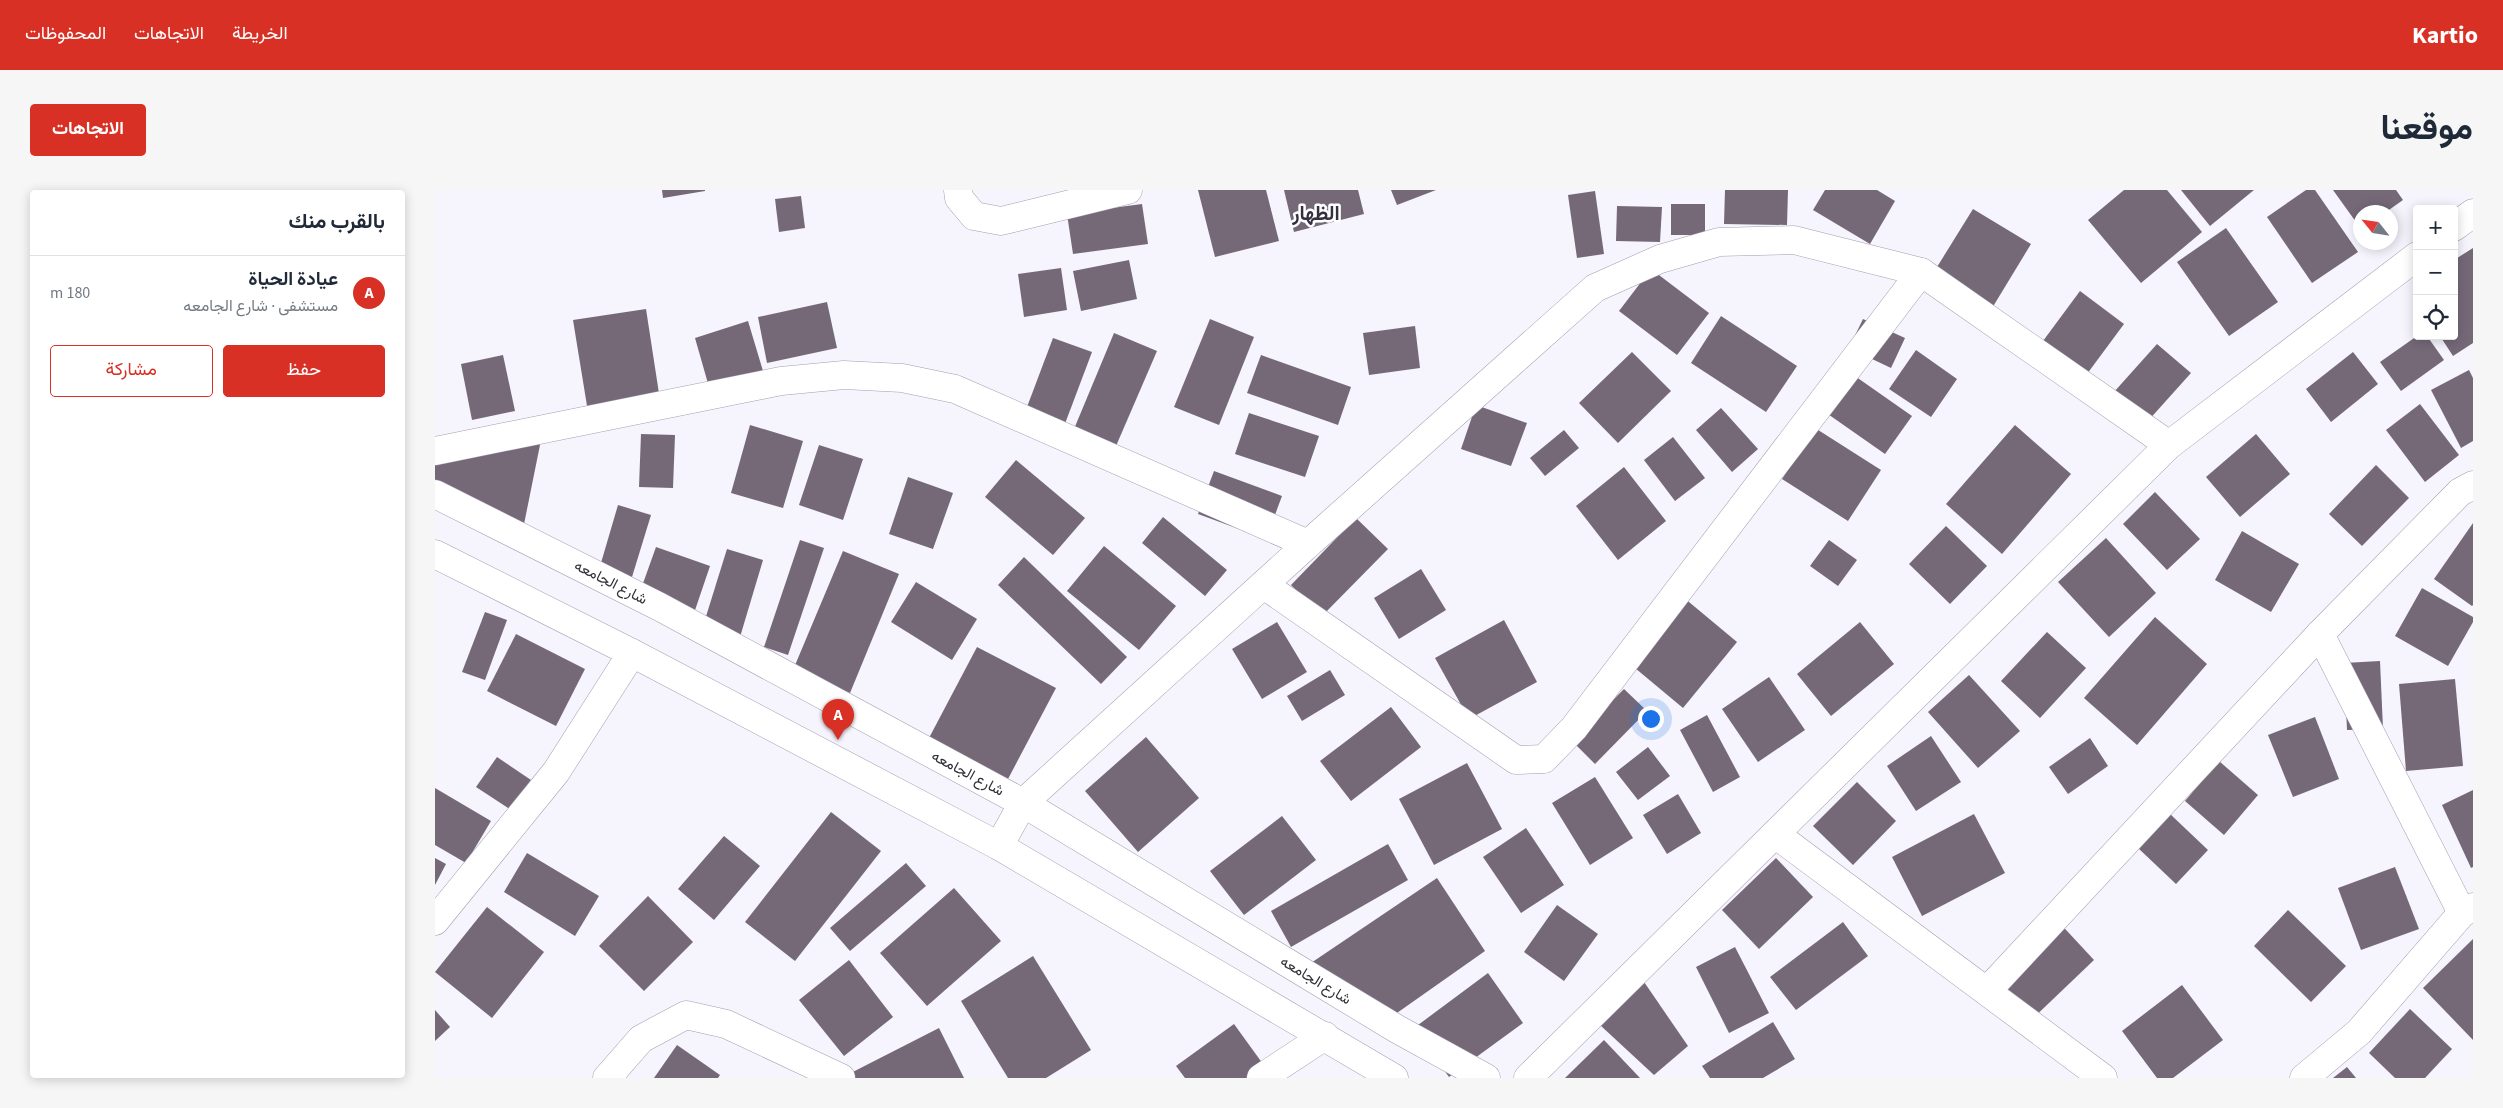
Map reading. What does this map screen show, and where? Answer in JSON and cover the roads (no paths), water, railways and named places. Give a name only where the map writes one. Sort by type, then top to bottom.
[{"type":"street","points":[[958,190],[959,198],[973,216],[1001,221],[1129,190]]},
{"type":"street","points":[[2458,224],[2473,213]]},
{"type":"street","points":[[999,846],[1023,803],[1308,544],[1595,288],[1660,259],[1719,242],[1794,240],[1921,272],[2169,445]]},
{"type":"street","points":[[1528,1078],[2169,445],[2413,259]]},
{"type":"street","points":[[1264,586],[1516,760],[1544,759],[1575,728],[1921,272]]},
{"type":"street","points":[[435,451],[781,380],[844,375],[902,378],[955,389],[1308,544]]},
{"type":"street","points":[[1987,992],[2320,634],[2460,492],[2473,485]]},
{"type":"street","name":"شارع الجامعه","points":[[435,494],[661,607],[1023,803],[1397,1029],[1486,1078]]},
{"type":"street","points":[[435,554],[632,653],[999,846],[1394,1078]]},
{"type":"street","points":[[2304,1078],[2359,1032],[2468,910],[2320,634]]},
{"type":"street","points":[[435,921],[556,772],[632,653]]},
{"type":"street","points":[[1775,834],[2103,1078]]},
{"type":"street","points":[[607,1078],[641,1039],[687,1015],[726,1024],[841,1078]]},
{"type":"street","points":[[1261,1078],[1325,1036]]},
{"type":"place","name":"عيادة الحياة","points":[[838,740]]},
{"type":"district","name":"الظهار","points":[[1316,213]]}]
